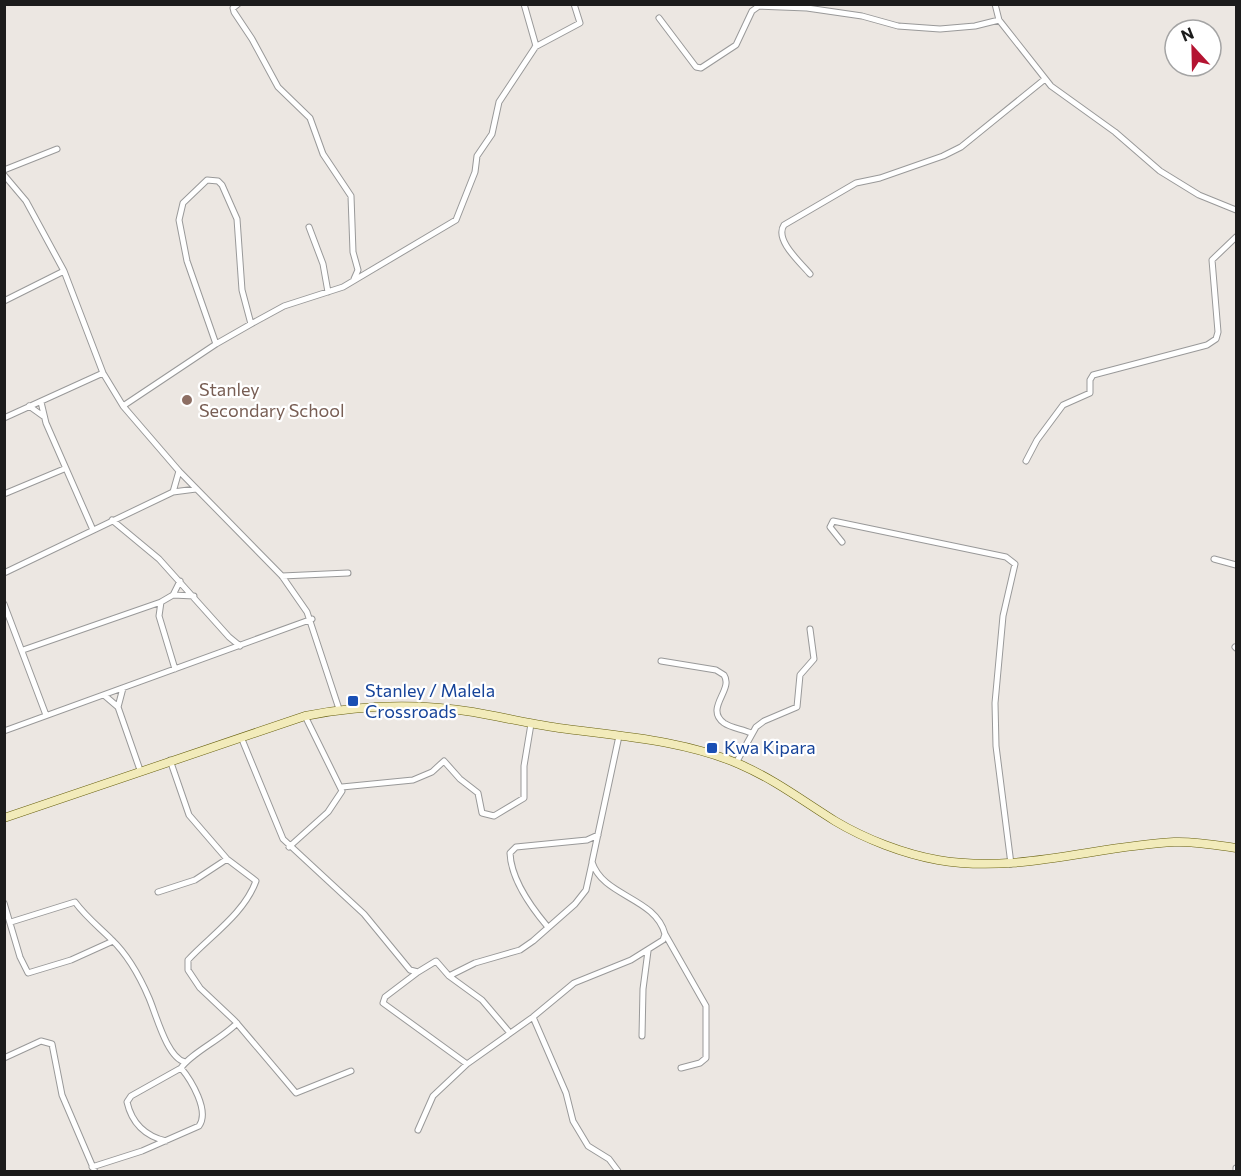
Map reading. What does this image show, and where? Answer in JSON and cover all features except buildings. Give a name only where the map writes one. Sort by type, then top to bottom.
[{"type":"main road","points":[[4,818],[140,770],[305,716],[339,709],[422,706],[472,712],[531,724],[689,748],[736,763],[771,778],[837,822],[873,839],[937,860],[978,865],[1011,864],[1173,842],[1236,848]]},
{"type":"street","points":[[238,4],[233,8],[234,12],[252,39],[260,58],[278,87],[310,118],[323,154],[351,196],[354,252],[358,270],[353,281]]},
{"type":"street","points":[[524,4],[536,47]]},
{"type":"street","points":[[123,406],[216,344],[251,324],[284,306],[328,292],[353,281],[458,217],[475,172],[477,156],[492,134],[496,109],[536,47],[580,23],[574,4]]},
{"type":"street","points":[[995,4],[999,20],[1045,79],[1115,132],[1160,171],[1199,195],[1236,210]]},
{"type":"street","points":[[659,18],[696,67],[701,68],[736,45],[752,11],[759,6],[807,8],[862,16],[898,26],[932,28],[975,26],[999,20]]},
{"type":"street","points":[[810,274],[787,246],[782,235],[784,225],[856,183],[880,178],[943,156],[961,147],[1045,79]]},
{"type":"street","points":[[4,170],[57,149]]},
{"type":"street","points":[[4,175],[26,201],[64,271],[103,373],[123,406],[179,471],[282,576],[312,619],[339,709]]},
{"type":"street","points":[[216,344],[186,261],[179,220],[183,203],[207,180],[218,181],[222,185],[237,219],[242,290],[251,324]]},
{"type":"street","points":[[309,227],[323,264],[328,292]]},
{"type":"street","points":[[1026,461],[1037,440],[1063,405],[1089,395],[1090,380],[1093,375],[1194,346],[1207,345],[1216,339],[1218,332],[1212,260],[1236,237]]},
{"type":"street","points":[[4,301],[64,271]]},
{"type":"street","points":[[4,418],[103,373]]},
{"type":"street","points":[[41,402],[43,416],[64,468],[93,530]]},
{"type":"street","points":[[29,406],[43,416]]},
{"type":"street","points":[[4,494],[64,468]]},
{"type":"street","points":[[173,492],[179,471]]},
{"type":"street","points":[[4,573],[173,492],[196,489]]},
{"type":"street","points":[[112,520],[159,559],[240,646]]},
{"type":"street","points":[[842,542],[830,527],[833,521],[1006,557],[1015,564],[1003,616],[995,703],[996,746],[1011,864]]},
{"type":"street","points":[[1214,559],[1236,565]]},
{"type":"street","points":[[282,576],[348,573]]},
{"type":"street","points":[[173,596],[180,580]]},
{"type":"street","points":[[23,650],[173,596],[194,596]]},
{"type":"street","points":[[161,602],[159,616],[175,669]]},
{"type":"street","points":[[4,604],[46,715]]},
{"type":"street","points":[[4,731],[312,619]]},
{"type":"street","points":[[736,763],[751,733],[764,720],[797,707],[800,675],[814,659],[810,629]]},
{"type":"street","points":[[661,661],[706,668],[724,675],[727,684],[716,710],[717,715],[724,723],[751,733]]},
{"type":"street","points":[[118,707],[123,688]]},
{"type":"street","points":[[104,695],[118,707],[140,770]]},
{"type":"street","points":[[289,847],[328,812],[340,796],[342,787],[305,716]]},
{"type":"street","points":[[342,787],[413,780],[432,772],[444,761],[460,779],[478,793],[483,814],[494,816],[524,798],[524,766],[531,724]]},
{"type":"street","points":[[449,976],[475,963],[520,950],[575,904],[586,890],[619,736]]},
{"type":"street","points":[[241,737],[276,826],[289,847],[322,873],[364,914],[410,970],[418,972]]},
{"type":"street","points":[[170,760],[189,816],[227,860],[253,878],[255,884],[227,922],[186,964],[200,988],[237,1023],[296,1093],[351,1071]]},
{"type":"street","points":[[547,926],[532,908],[513,868],[510,853],[516,847],[587,840],[598,835]]},
{"type":"street","points":[[158,892],[207,874],[227,860]]},
{"type":"street","points":[[592,862],[596,874],[602,881],[636,900],[660,924],[706,1006],[706,1058],[700,1063],[681,1068]]},
{"type":"street","points":[[11,922],[72,902],[113,941],[140,979],[168,1047],[177,1059],[185,1062]]},
{"type":"street","points":[[4,903],[24,969],[30,974],[71,960],[113,941]]},
{"type":"street","points":[[418,1130],[433,1096],[467,1064],[533,1017],[574,983],[602,974],[648,951],[663,940],[665,934]]},
{"type":"street","points":[[642,1036],[643,989],[648,951]]},
{"type":"street","points":[[467,1064],[383,1003],[386,997],[434,961],[449,976],[482,1000],[510,1033]]},
{"type":"street","points":[[533,1017],[566,1093],[573,1121],[588,1146],[609,1159],[618,1171]]},
{"type":"street","points":[[166,1141],[148,1135],[138,1126],[127,1102],[131,1096],[181,1068],[185,1062],[206,1049],[237,1023]]},
{"type":"street","points":[[4,1058],[41,1041],[52,1044],[62,1095],[94,1169],[166,1141],[202,1123],[197,1092],[181,1068]]},
{"type":"place","name":"Stanley Secondary School","points":[[187,400]]},
{"type":"place","name":"Stanley / Malela Crossroads","points":[[353,701]]},
{"type":"place","name":"Kwa Kipara","points":[[712,748]]}]
